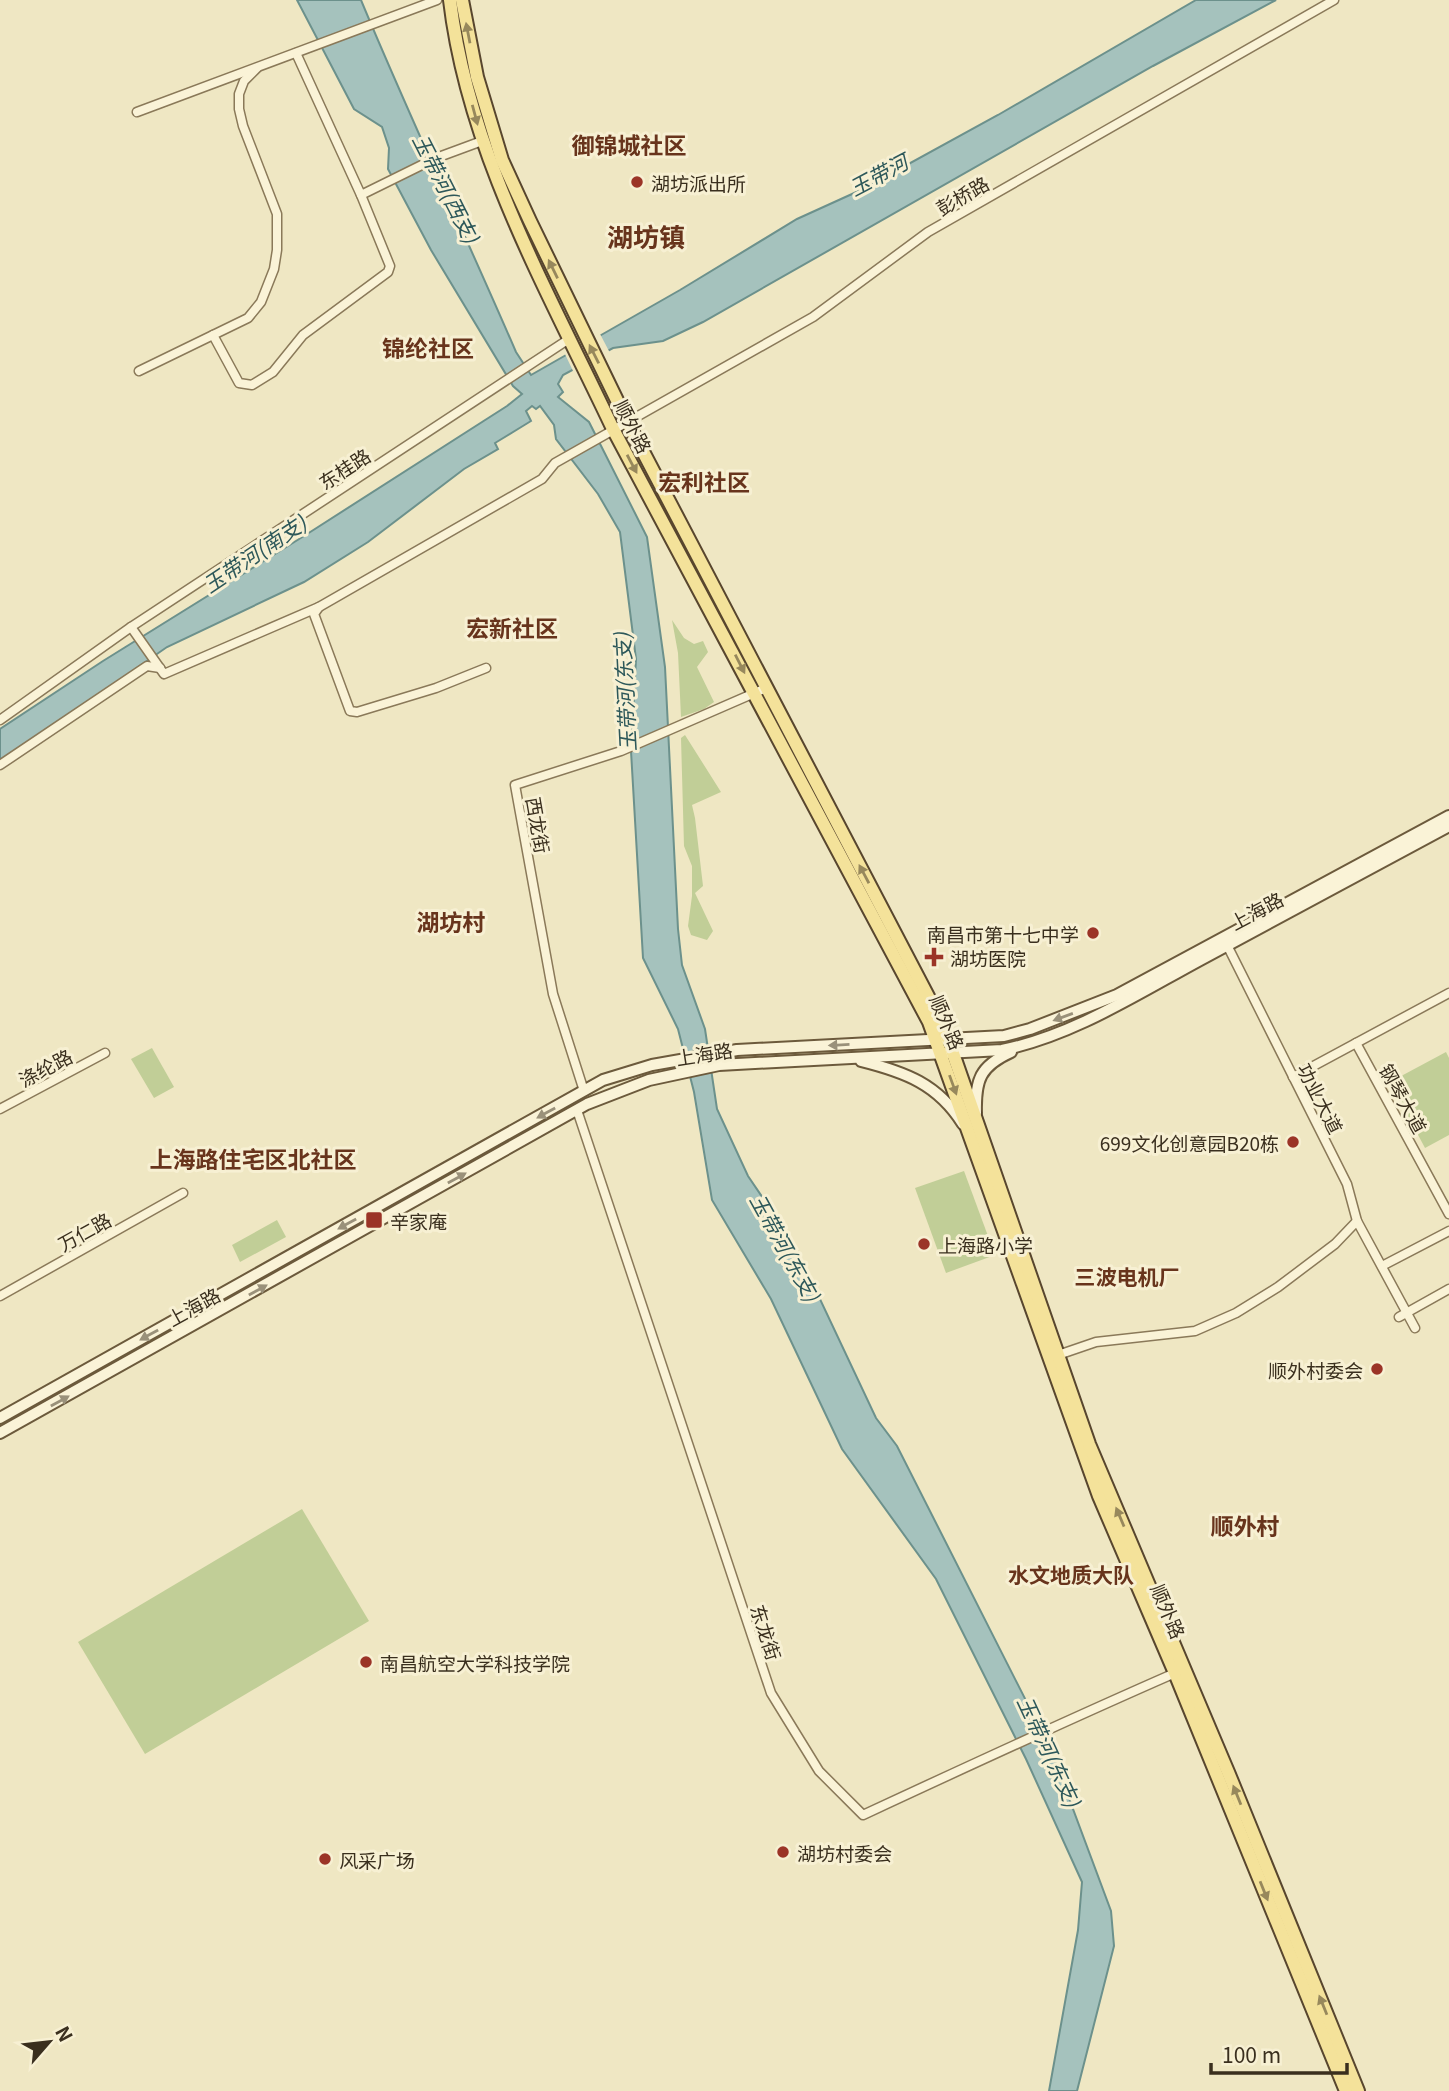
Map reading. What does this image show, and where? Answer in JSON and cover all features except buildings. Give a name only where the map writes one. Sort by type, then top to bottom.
[{"type":"main road","name":"顺外路","points":[[450,0],[482,141],[569,339],[613,429],[920,981],[947,1053],[970,1135],[1082,1453],[1346,2091]]},
{"type":"main road","name":"顺外路","points":[[462,0],[477,77],[502,160],[582,331],[760,690]]},
{"type":"main road","name":"上海路","points":[[0,1418],[603,1080],[652,1065],[737,1049],[1004,1036],[1030,1030],[1117,995],[1449,816]]},
{"type":"main road","name":"上海路","points":[[0,1433],[576,1110],[649,1080],[719,1065],[1002,1050],[1024,1045],[1102,1011],[1449,826]]},
{"type":"main road","points":[[976,1116],[975,1090],[982,1074],[991,1063],[1024,1045]]},
{"type":"main road","name":"顺外路","points":[[947,1053],[976,1116],[1089,1444],[1223,1760],[1358,2091]]},
{"type":"main road","points":[[848,1058],[892,1069],[923,1082],[951,1108],[970,1135]]},
{"type":"street","points":[[137,112],[437,0]]},
{"type":"street","name":"彭桥路","points":[[160,668],[164,674],[319,607],[542,480],[555,463],[813,317],[929,232],[1334,0]]},
{"type":"street","points":[[213,335],[239,383],[252,385],[273,372],[303,335],[388,272],[390,266],[299,52]]},
{"type":"street","points":[[139,371],[248,318],[261,302],[274,269],[277,214],[239,109],[239,94],[244,81],[257,68]]},
{"type":"street","points":[[361,195],[436,158],[482,141]]},
{"type":"street","name":"东桂路","points":[[0,720],[569,339]]},
{"type":"street","points":[[319,607],[314,614],[317,626],[350,710],[357,712],[436,688],[486,668]]},
{"type":"street","points":[[134,629],[160,668]]},
{"type":"street","points":[[0,765],[147,666],[160,668]]},
{"type":"street","name":"西龙街","points":[[584,1091],[553,994],[515,785],[621,751],[760,690]]},
{"type":"street","name":"功业大道","points":[[1227,945],[1347,1184],[1357,1221],[1415,1328]]},
{"type":"street","points":[[1293,1077],[1449,993]]},
{"type":"street","name":"钢琴大道","points":[[1356,1043],[1449,1214]]},
{"type":"street","name":"涤纶路","points":[[0,1109],[105,1054]]},
{"type":"street","name":"东龙街","points":[[576,1110],[771,1693],[819,1771],[863,1815],[1048,1728],[1175,1673]]},
{"type":"street","name":"万仁路","points":[[0,1296],[183,1193]]},
{"type":"street","points":[[1058,1355],[1096,1342],[1195,1331],[1236,1313],[1278,1287],[1335,1244],[1357,1221]]},
{"type":"street","points":[[1382,1266],[1449,1231]]},
{"type":"street","points":[[1399,1317],[1449,1289]]},
{"type":"green space","points":[[672,620],[684,638],[694,644],[703,641],[708,652],[697,667],[714,702],[704,709],[681,717],[678,653]]},
{"type":"green space","points":[[685,735],[721,792],[692,805],[703,886],[695,893],[713,931],[707,940],[691,935],[688,926],[692,866],[684,846],[681,738]]},
{"type":"green space","points":[[152,1048],[174,1087],[154,1098],[131,1059]]},
{"type":"green space","points":[[1446,1052],[1449,1058],[1449,1135],[1425,1148],[1390,1082]]},
{"type":"green space","points":[[964,1171],[995,1255],[946,1273],[915,1188]]},
{"type":"green space","points":[[277,1220],[286,1237],[240,1262],[232,1245]]},
{"type":"green space","points":[[302,1509],[369,1621],[145,1754],[78,1642]]},
{"type":"water","name":"玉带河(东支)","points":[[297,0],[361,0],[516,352],[531,375],[797,219],[863,189],[998,115],[1196,0],[1276,0],[1153,66],[703,322],[663,341],[613,348],[563,375],[558,384],[563,392],[558,397],[589,422],[647,537],[665,667],[682,965],[705,1029],[717,1109],[748,1176],[794,1244],[876,1418],[897,1446],[1051,1750],[1111,1911],[1114,1946],[1077,2091],[1049,2091],[1078,1930],[1082,1882],[1026,1759],[936,1579],[842,1449],[771,1299],[712,1200],[694,1092],[678,1029],[643,958],[631,751],[636,659],[620,532],[598,494],[556,439],[554,425],[540,406],[536,409],[532,406],[526,411],[531,421],[495,443],[498,449],[464,469],[368,542],[304,582],[167,647],[0,763],[0,729],[522,394],[513,386],[431,250],[388,169],[389,148],[382,127],[354,109]]},
{"type":"pier","points":[[599,332],[610,353],[574,373],[564,352]]},
{"type":"place","name":"湖坊派出所","points":[[637,182]]},
{"type":"place","name":"南昌市第十七中学","points":[[1093,933]]},
{"type":"place","name":"湖坊医院","points":[[934,957]]},
{"type":"place","name":"699文化创意园B20栋","points":[[1293,1142]]},
{"type":"place","name":"辛家庵","points":[[374,1220]]},
{"type":"place","name":"上海路小学","points":[[924,1244]]},
{"type":"place","name":"顺外村委会","points":[[1377,1369]]},
{"type":"place","name":"南昌航空大学科技学院","points":[[366,1662]]},
{"type":"place","name":"湖坊村委会","points":[[783,1852]]},
{"type":"place","name":"风采广场","points":[[325,1859]]},
{"type":"district","name":"御锦城社区","points":[[629,144]]},
{"type":"district","name":"湖坊镇","points":[[646,235]]},
{"type":"district","name":"锦纶社区","points":[[428,347]]},
{"type":"district","name":"宏利社区","points":[[704,481]]},
{"type":"district","name":"宏新社区","points":[[512,627]]},
{"type":"district","name":"湖坊村","points":[[451,921]]},
{"type":"district","name":"上海路住宅区北社区","points":[[253,1158]]},
{"type":"district","name":"三波电机厂","points":[[1127,1276]]},
{"type":"district","name":"顺外村","points":[[1245,1525]]},
{"type":"district","name":"水文地质大队","points":[[1071,1574]]},
{"type":"water label","name":"玉带河","points":[[878,174]]},
{"type":"water label","name":"玉带河(西支)","points":[[447,188]]},
{"type":"water label","name":"玉带河(南支)","points":[[254,553]]}]
